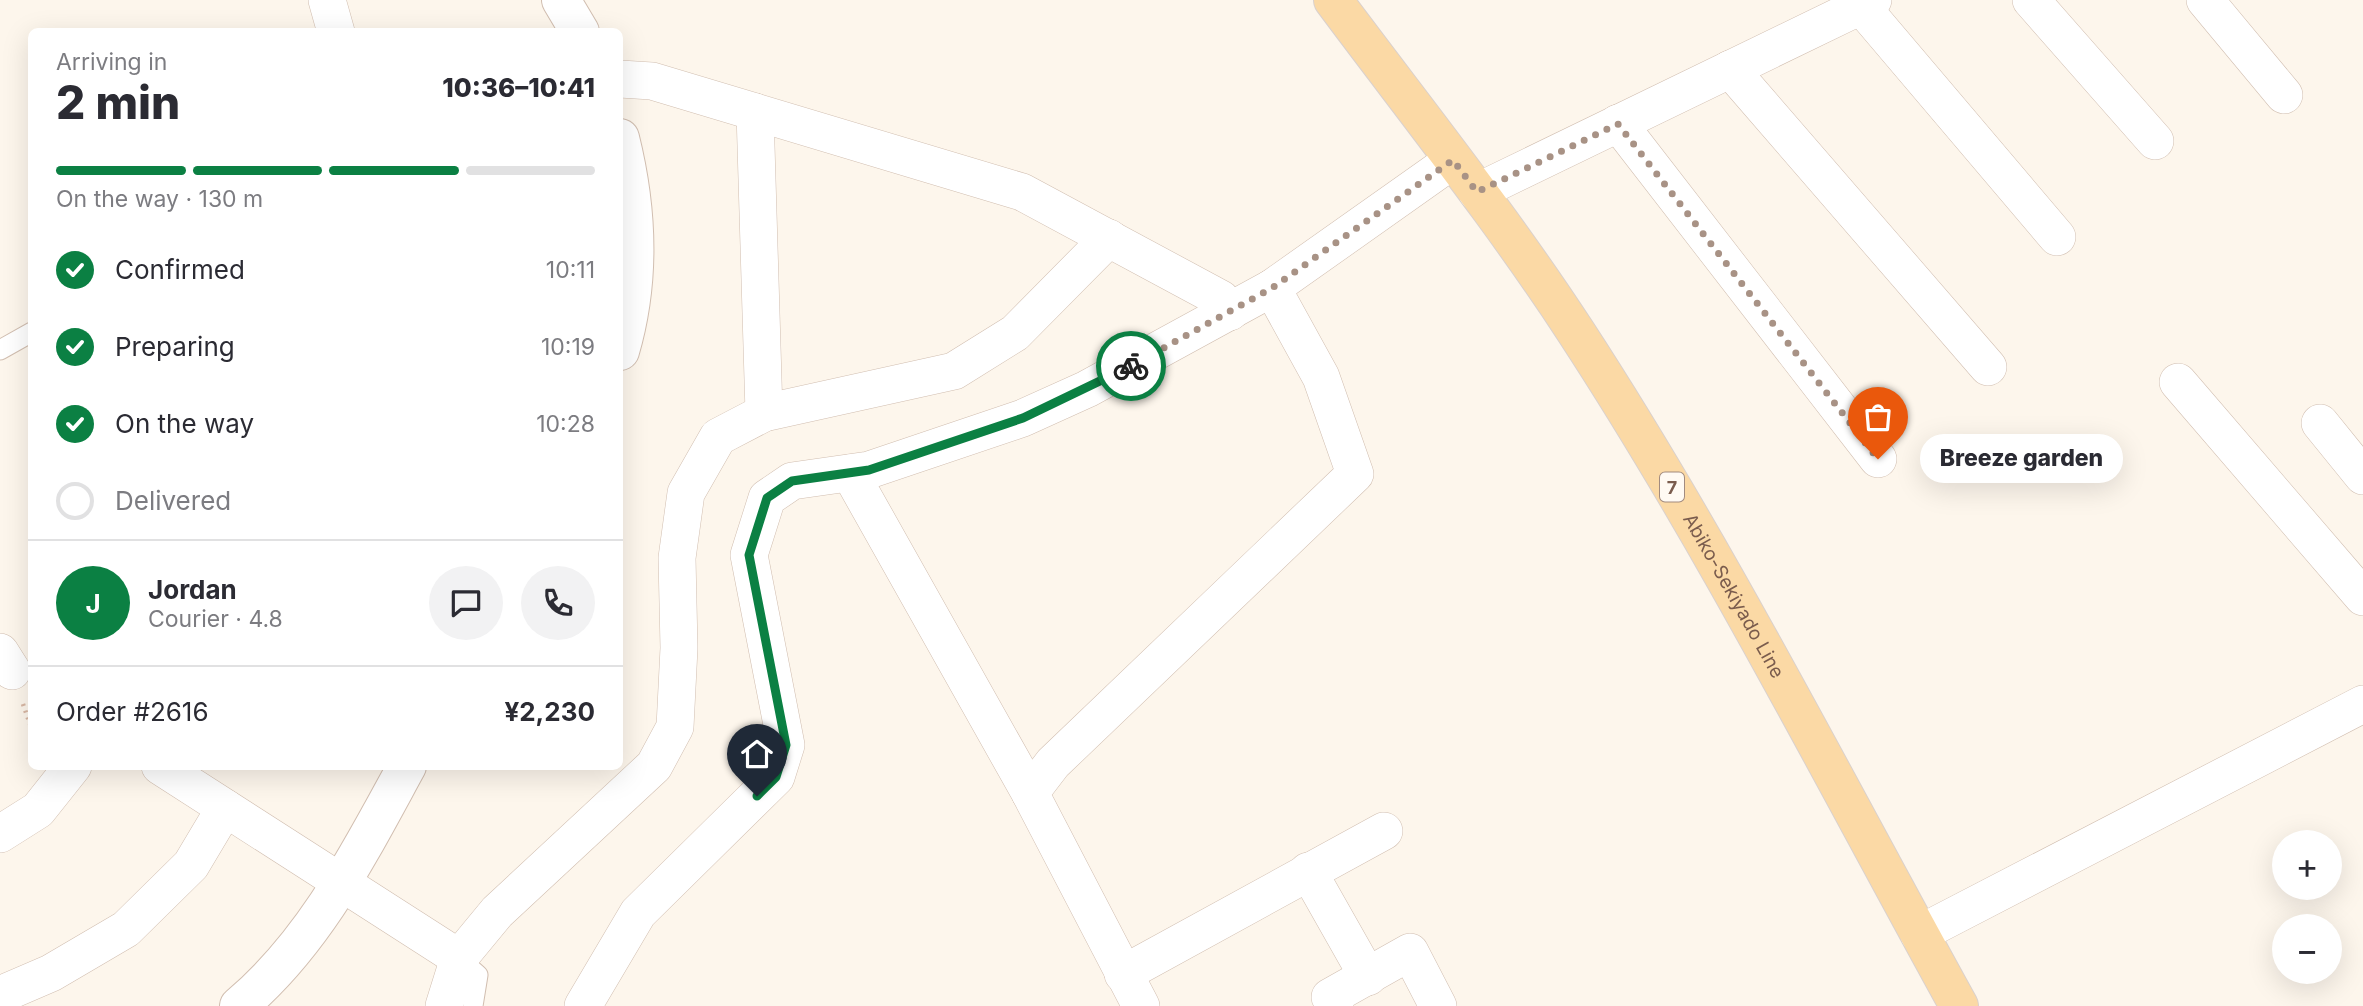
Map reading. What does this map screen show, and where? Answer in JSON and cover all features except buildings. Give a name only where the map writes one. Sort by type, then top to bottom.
[{"type":"main road","name":"Abiko-Sekiyado Line","points":[[1333,0],[1477,192],[1576,331],[1691,518],[1959,1006]]},
{"type":"street","points":[[327,0],[335,28]]},
{"type":"street","points":[[561,0],[578,28]]},
{"type":"street","points":[[2031,0],[2155,141]]},
{"type":"street","points":[[2205,0],[2284,95]]},
{"type":"street","points":[[1477,192],[1867,3],[2057,237]]},
{"type":"street","points":[[1730,69],[1988,367]]},
{"type":"street","points":[[623,79],[652,81],[1022,192],[1221,299],[1230,312]]},
{"type":"street","points":[[755,112],[764,413]]},
{"type":"street","points":[[1618,124],[1878,459]]},
{"type":"street","points":[[623,151],[631,185],[637,253],[623,334]]},
{"type":"street","points":[[583,1006],[638,913],[776,777],[786,745],[749,555],[767,498],[792,481],[869,470],[1023,418],[1087,389],[1272,288],[1453,160]]},
{"type":"street","points":[[444,1006],[459,958],[497,912],[654,766],[676,727],[679,649],[677,558],[686,493],[718,437],[764,413],[954,371],[1014,333],[1109,238]]},
{"type":"street","points":[[1030,793],[1053,764],[1355,474],[1321,377],[1272,288]]},
{"type":"street","points":[[2178,382],[2363,597]]},
{"type":"street","points":[[2320,423],[2363,476]]},
{"type":"street","points":[[850,473],[1030,793],[1128,994],[1308,871],[1384,831]]},
{"type":"street","points":[[1919,934],[2363,704]]},
{"type":"street","points":[[0,834],[38,810],[70,770]]},
{"type":"street","points":[[166,770],[459,958]]},
{"type":"street","points":[[239,1006],[294,951],[342,885],[405,770]]},
{"type":"street","points":[[0,995],[51,973],[126,929],[191,865],[225,808]]},
{"type":"street","points":[[1308,871],[1368,977]]},
{"type":"street","points":[[1335,1006],[1330,996],[1410,952],[1438,1006]]},
{"type":"lane","points":[[0,350],[28,334]]},
{"type":"lane","points":[[459,958],[478,975],[473,1006]]},
{"type":"way so far","points":[[1131,366],[1272,288],[1453,160],[1477,192],[1618,124],[1878,459]]},
{"type":"place","name":"Breeze garden","points":[[1878,459]]},
{"type":"route","points":[[757,796],[776,777],[786,745],[781,708],[749,555],[767,498],[792,481],[869,470],[1023,418],[1131,366]]}]
